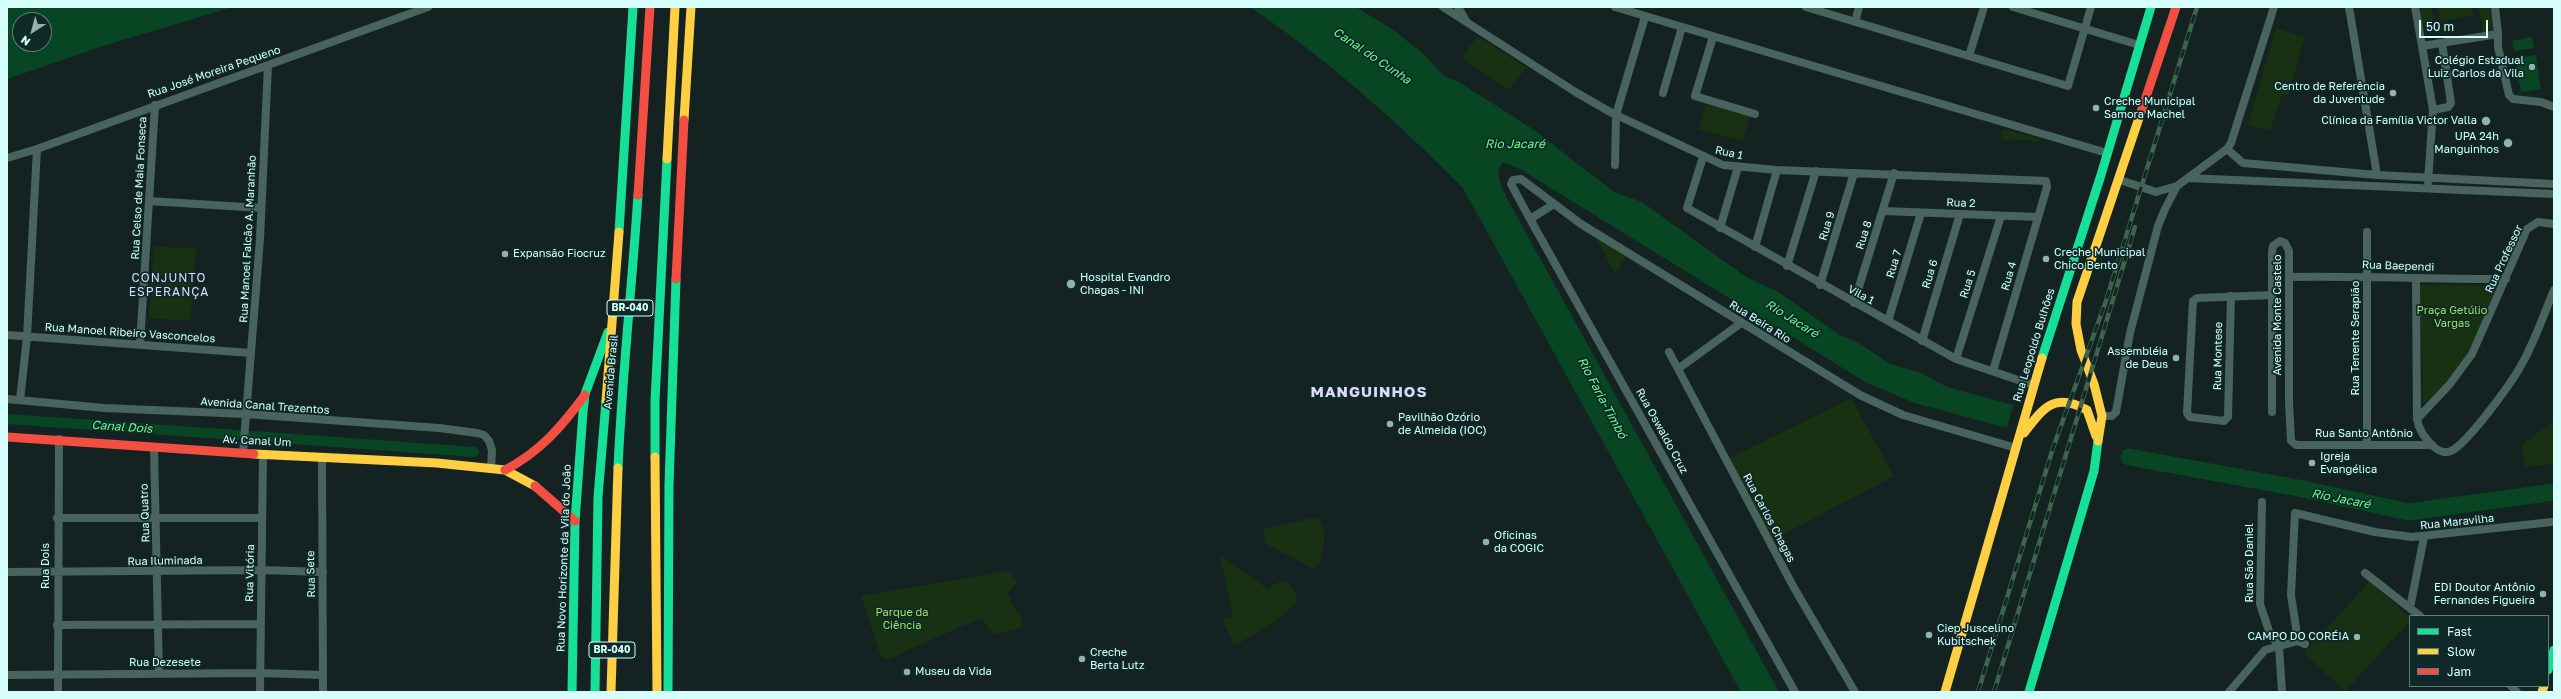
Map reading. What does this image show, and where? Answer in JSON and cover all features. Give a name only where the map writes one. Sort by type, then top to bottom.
[{"type":"main road","name":"Avenida Brasil","points":[[595,691],[598,497],[614,310],[633,7]]},
{"type":"main road","name":"Avenida Brasil","points":[[611,692],[612,608],[621,390],[631,298],[650,7]]},
{"type":"main road","name":"BR-040","points":[[657,692],[654,401],[675,7]]},
{"type":"main road","points":[[668,692],[669,485],[678,220],[692,7]]},
{"type":"main road","name":"Rua Leopoldo Bulhões","points":[[1945,692],[2020,438],[2033,385],[2151,7]]},
{"type":"main road","points":[[2030,692],[2094,471],[2102,416],[2094,384],[2081,350],[2075,312],[2120,180],[2176,7]]},
{"type":"main road","name":"Rua Novo Horizonte da Vila do João","points":[[572,692],[575,521],[585,394],[614,310]]},
{"type":"main road","points":[[506,470],[524,461],[550,442],[585,394]]},
{"type":"main road","points":[[2020,438],[2044,406],[2061,401],[2072,402],[2087,410],[2098,441]]},
{"type":"main road","name":"Av. Canal Um","points":[[7,437],[242,453],[437,463],[506,470]]},
{"type":"main road","points":[[506,470],[542,490],[575,521]]},
{"type":"main road","points":[[595,691],[612,608]]},
{"type":"main road","points":[[2549,667],[2554,650]]},
{"type":"street","name":"Rua José Moreira Pequeno","points":[[7,158],[37,149],[428,7]]},
{"type":"street","name":"Rua 1","points":[[1443,7],[1577,93],[1616,115],[1702,157],[1724,165],[1777,170],[1894,173],[2039,180],[2046,181],[2047,188]]},
{"type":"street","points":[[1458,7],[1466,22]]},
{"type":"street","points":[[1615,7],[2106,154]]},
{"type":"street","points":[[1806,7],[2068,86],[2091,7]]},
{"type":"street","points":[[1855,22],[1859,7]]},
{"type":"street","points":[[1969,56],[1984,7]]},
{"type":"street","points":[[2013,7],[2139,45]]},
{"type":"street","points":[[2349,7],[2377,175]]},
{"type":"street","points":[[2415,7],[2433,110],[2427,188]]},
{"type":"street","points":[[2495,7],[2498,47],[2509,96],[2513,99],[2541,102],[2554,107]]},
{"type":"street","points":[[2102,416],[2112,416],[2116,412],[2130,333],[2158,226],[2170,197],[2178,186],[2227,149],[2233,139],[2276,8]]},
{"type":"street","points":[[1615,165],[1616,115],[1625,79],[1646,16]]},
{"type":"street","points":[[1662,93],[1682,27]]},
{"type":"street","points":[[2422,46],[2498,34]]},
{"type":"street","points":[[1713,37],[1695,96],[1755,114]]},
{"type":"street","points":[[2433,110],[2448,107],[2452,100],[2442,43]]},
{"type":"street","name":"Rua Manoel Falcão A. Maranhão","points":[[242,453],[251,353],[261,208],[268,65]]},
{"type":"street","name":"Rua Celso de Maia Fonseca","points":[[140,344],[155,105]]},
{"type":"street","points":[[20,400],[27,337],[37,149]]},
{"type":"street","points":[[2227,149],[2243,163],[2377,175],[2554,184]]},
{"type":"street","name":"Vila 1","points":[[1702,157],[1687,208],[1820,285],[1956,359],[1993,370],[2033,385]]},
{"type":"street","points":[[1720,228],[1738,167]]},
{"type":"street","points":[[1755,246],[1777,170]]},
{"type":"street","points":[[1787,266],[1816,171]]},
{"type":"street","name":"Rua 9","points":[[1820,285],[1854,173]]},
{"type":"street","name":"Rua 8","points":[[1854,303],[1884,211],[1894,173]]},
{"type":"street","points":[[2188,178],[2554,194]]},
{"type":"street","name":"Rua Beira Rio","points":[[1512,181],[1515,179],[1521,179],[1581,224],[1741,323],[1878,404],[1902,415],[2016,448]]},
{"type":"street","points":[[2120,180],[2156,192],[2178,186]]},
{"type":"street","name":"Rua Oswaldo Cruz","points":[[1512,181],[1530,220],[1795,692]]},
{"type":"street","name":"Rua 4","points":[[1993,370],[2047,188]]},
{"type":"street","points":[[149,201],[261,208]]},
{"type":"street","points":[[1530,220],[1554,204]]},
{"type":"street","name":"Rua 2","points":[[1884,211],[2038,217]]},
{"type":"street","name":"Rua 7","points":[[1888,321],[1921,213]]},
{"type":"street","name":"Rua 6","points":[[1922,341],[1960,214]]},
{"type":"street","name":"Rua 5","points":[[1956,359],[2001,216]]},
{"type":"street","name":"Rua Professor","points":[[2417,419],[2450,384],[2472,354],[2527,229],[2538,222],[2554,224]]},
{"type":"street","name":"Rua Tenente Serapião","points":[[2367,232],[2367,445]]},
{"type":"street","name":"Avenida Monte Castelo","points":[[2272,412],[2272,252],[2274,246],[2280,241],[2287,246],[2289,277],[2289,403],[2291,441],[2296,445]]},
{"type":"street","name":"Rua Baependi","points":[[2289,277],[2367,276],[2416,279],[2506,279]]},
{"type":"street","points":[[2416,279],[2417,419]]},
{"type":"street","name":"Rua Santo Antônio","points":[[2417,419],[2421,432],[2438,450],[2450,452],[2456,448],[2485,416],[2519,369],[2554,290]]},
{"type":"street","points":[[2231,296],[2272,295]]},
{"type":"street","name":"Rua Montese","points":[[2231,296],[2228,417],[2224,422],[2190,417],[2186,413],[2192,305],[2197,298],[2231,296]]},
{"type":"street","points":[[1678,369],[1741,323]]},
{"type":"street","name":"Rua Manoel Ribeiro Vasconcelos","points":[[7,335],[251,353]]},
{"type":"street","name":"Rua Carlos Chagas","points":[[1669,352],[1793,586],[1855,692]]},
{"type":"street","name":"Avenida Canal Trezentos","points":[[7,399],[104,408],[246,414],[440,428],[477,433],[484,435],[490,441],[492,450],[491,469]]},
{"type":"street","name":"Rua Dois","points":[[58,692],[56,572],[59,440]]},
{"type":"street","name":"Rua Santo Antônio","points":[[2296,445],[2432,445]]},
{"type":"street","name":"Rua Quatro","points":[[154,447],[158,572],[159,674]]},
{"type":"street","name":"Rua Vitória","points":[[260,692],[263,454]]},
{"type":"street","name":"Rua Sete","points":[[322,457],[323,692]]},
{"type":"street","name":"Rua São Daniel","points":[[2262,502],[2260,604],[2270,634],[2279,646],[2282,692]]},
{"type":"street","name":"Rua Maravilha","points":[[2279,646],[2301,642],[2292,595],[2294,513],[2375,532],[2424,537],[2552,522]]},
{"type":"street","points":[[57,518],[262,518]]},
{"type":"street","points":[[2410,608],[2424,537]]},
{"type":"street","name":"Rua Iluminada","points":[[7,572],[261,570],[323,572]]},
{"type":"street","points":[[2365,573],[2419,615]]},
{"type":"street","points":[[57,625],[159,623],[260,624]]},
{"type":"street","points":[[2229,692],[2262,652],[2279,646]]},
{"type":"street","name":"Rua Dezesete","points":[[7,675],[58,673],[260,673],[323,675]]},
{"type":"green space","points":[[2419,7],[2431,7],[2435,24],[2422,26]]},
{"type":"green space","points":[[2437,7],[2472,7],[2474,15],[2440,22]]},
{"type":"green space","points":[[2478,7],[2491,7],[2494,26],[2491,31],[2483,33]]},
{"type":"green space","points":[[2276,28],[2305,37],[2288,95],[2282,94],[2270,131],[2248,124]]},
{"type":"green space","points":[[1477,36],[1526,67],[1510,90],[1462,59]]},
{"type":"green space","points":[[1706,103],[1750,116],[1743,141],[1699,129]]},
{"type":"green space","points":[[2003,129],[2042,139],[2039,141],[2001,139]]},
{"type":"green space","points":[[1596,237],[1626,257],[1615,274]]},
{"type":"green space","points":[[154,246],[196,249],[190,321],[149,318]]},
{"type":"green space","name":"Praça Getúlio Vargas","points":[[2420,285],[2500,286],[2481,329],[2466,356],[2448,380],[2423,404]]},
{"type":"green space","points":[[1851,398],[1894,476],[1771,541],[1726,460]]},
{"type":"green space","points":[[2554,421],[2554,464],[2525,467],[2521,445]]},
{"type":"green space","points":[[1317,517],[1323,527],[1324,540],[1319,565],[1314,569],[1265,543],[1263,529]]},
{"type":"green space","points":[[1220,556],[1268,589],[1277,582],[1281,583],[1285,580],[1292,588],[1296,597],[1296,604],[1269,626],[1235,645],[1233,645],[1223,619],[1233,616]]},
{"type":"green space","name":"Parque da Ciência","points":[[1009,571],[1018,582],[1008,592],[1015,610],[1019,612],[1023,627],[995,635],[983,620],[978,619],[886,660],[881,657],[862,599],[863,596]]},
{"type":"green space","name":"CAMPO DO CORÉIA","points":[[2370,581],[2409,617],[2409,622],[2345,691],[2304,653]]},
{"type":"water","points":[[7,7],[233,7],[103,46],[7,79]]},
{"type":"water","points":[[1250,7],[1356,7],[1395,31],[1421,52],[1445,77],[1459,82],[1534,130],[1614,192],[1642,202],[1746,277],[1780,293],[1838,334],[1862,345],[1890,364],[1921,373],[1947,387],[2013,405],[2007,428],[1915,403],[1867,383],[1520,169],[1503,162],[1500,166],[1499,176],[1500,182],[1509,202],[1779,692],[1741,692],[1463,188],[1413,139],[1361,92],[1307,48]]},
{"type":"water","points":[[2532,37],[2534,48],[2514,51],[2512,41]]},
{"type":"water","points":[[2536,55],[2541,89],[2521,92],[2515,58]]},
{"type":"waterway","name":"Canal Dois","points":[[7,419],[237,435]]},
{"type":"waterway","name":"Canal Dois","points":[[252,436],[474,452]]},
{"type":"waterway","name":"Rio Jacaré","points":[[2129,457],[2298,488],[2409,512],[2554,492]]},
{"type":"railway","points":[[1978,692],[2053,448],[2106,301],[2197,7]]},
{"type":"railway","points":[[1994,692],[2135,227]]},
{"type":"traffic: fast","points":[[619,232],[633,7]]},
{"type":"traffic: fast","points":[[2042,358],[2101,175],[2151,7]]},
{"type":"traffic: fast","points":[[655,457],[655,401],[667,159]]},
{"type":"traffic: fast","points":[[618,468],[638,195]]},
{"type":"traffic: fast","points":[[668,692],[669,485],[676,279]]},
{"type":"traffic: fast","points":[[572,692],[575,521],[583,412],[585,394],[608,332]]},
{"type":"traffic: fast","points":[[595,692],[598,497],[606,401]]},
{"type":"traffic: fast","points":[[2029,692],[2094,471],[2098,441]]},
{"type":"traffic: fast","points":[[2549,667],[2554,650]]},
{"type":"traffic: slow","points":[[667,159],[675,7]]},
{"type":"traffic: slow","points":[[684,120],[691,7]]},
{"type":"traffic: slow","points":[[2098,441],[2102,416],[2094,384],[2081,350],[2076,324],[2077,302],[2141,112]]},
{"type":"traffic: slow","points":[[606,401],[619,232]]},
{"type":"traffic: slow","points":[[1945,692],[2042,358]]},
{"type":"traffic: slow","points":[[2024,433],[2044,410],[2051,405],[2066,402],[2087,410],[2096,436]]},
{"type":"traffic: slow","points":[[254,454],[437,463],[505,470],[535,486]]},
{"type":"traffic: slow","points":[[655,457],[657,692]]},
{"type":"traffic: slow","points":[[611,692],[618,468]]},
{"type":"traffic: slow","points":[[2542,692],[2544,687]]},
{"type":"traffic: jam","points":[[638,195],[650,7]]},
{"type":"traffic: jam","points":[[2141,112],[2176,7]]},
{"type":"traffic: jam","points":[[676,279],[684,120]]},
{"type":"traffic: jam","points":[[505,470],[518,463],[540,447],[559,428],[585,395]]},
{"type":"traffic: jam","points":[[7,437],[254,454]]},
{"type":"traffic: jam","points":[[535,486],[575,521]]},
{"type":"place","name":"Colégio Estadual Luiz Carlos da Vila","points":[[2532,67]]},
{"type":"place","name":"Centro de Referência da Juventude","points":[[2393,93]]},
{"type":"place","name":"Creche Municipal Samora Machel","points":[[2096,108]]},
{"type":"place","name":"Clínica da Família Victor Valla","points":[[2486,121]]},
{"type":"place","name":"UPA 24h Manguinhos","points":[[2508,143]]},
{"type":"place","name":"Expansão Fiocruz","points":[[505,254]]},
{"type":"place","name":"Creche Municipal Chico Bento","points":[[2046,259]]},
{"type":"place","name":"Hospital Evandro Chagas - INI","points":[[1071,284]]},
{"type":"place","name":"Assembléia de Deus","points":[[2176,358]]},
{"type":"place","name":"Pavilhão Ozório de Almeida (IOC)","points":[[1390,424]]},
{"type":"place","name":"Igreja Evangélica","points":[[2312,463]]},
{"type":"place","name":"Oficinas da COGIC","points":[[1486,542]]},
{"type":"place","name":"EDI Doutor Antônio Fernandes Figueira","points":[[2543,594]]},
{"type":"place","name":"Ciep Juscelino Kubitschek","points":[[1929,635]]},
{"type":"place","name":"CAMPO DO CORÉIA","points":[[2357,637]]},
{"type":"place","name":"Creche Berta Lutz","points":[[1082,659]]},
{"type":"place","name":"Museu da Vida","points":[[907,672]]},
{"type":"district","name":"CONJUNTO ESPERANÇA","points":[[169,285]]},
{"type":"district","name":"MANGUINHOS","points":[[1369,392]]},
{"type":"water label","name":"Canal do Cunha","points":[[1372,56]]},
{"type":"water label","name":"Rio Faria-Timbó","points":[[1602,398]]}]
